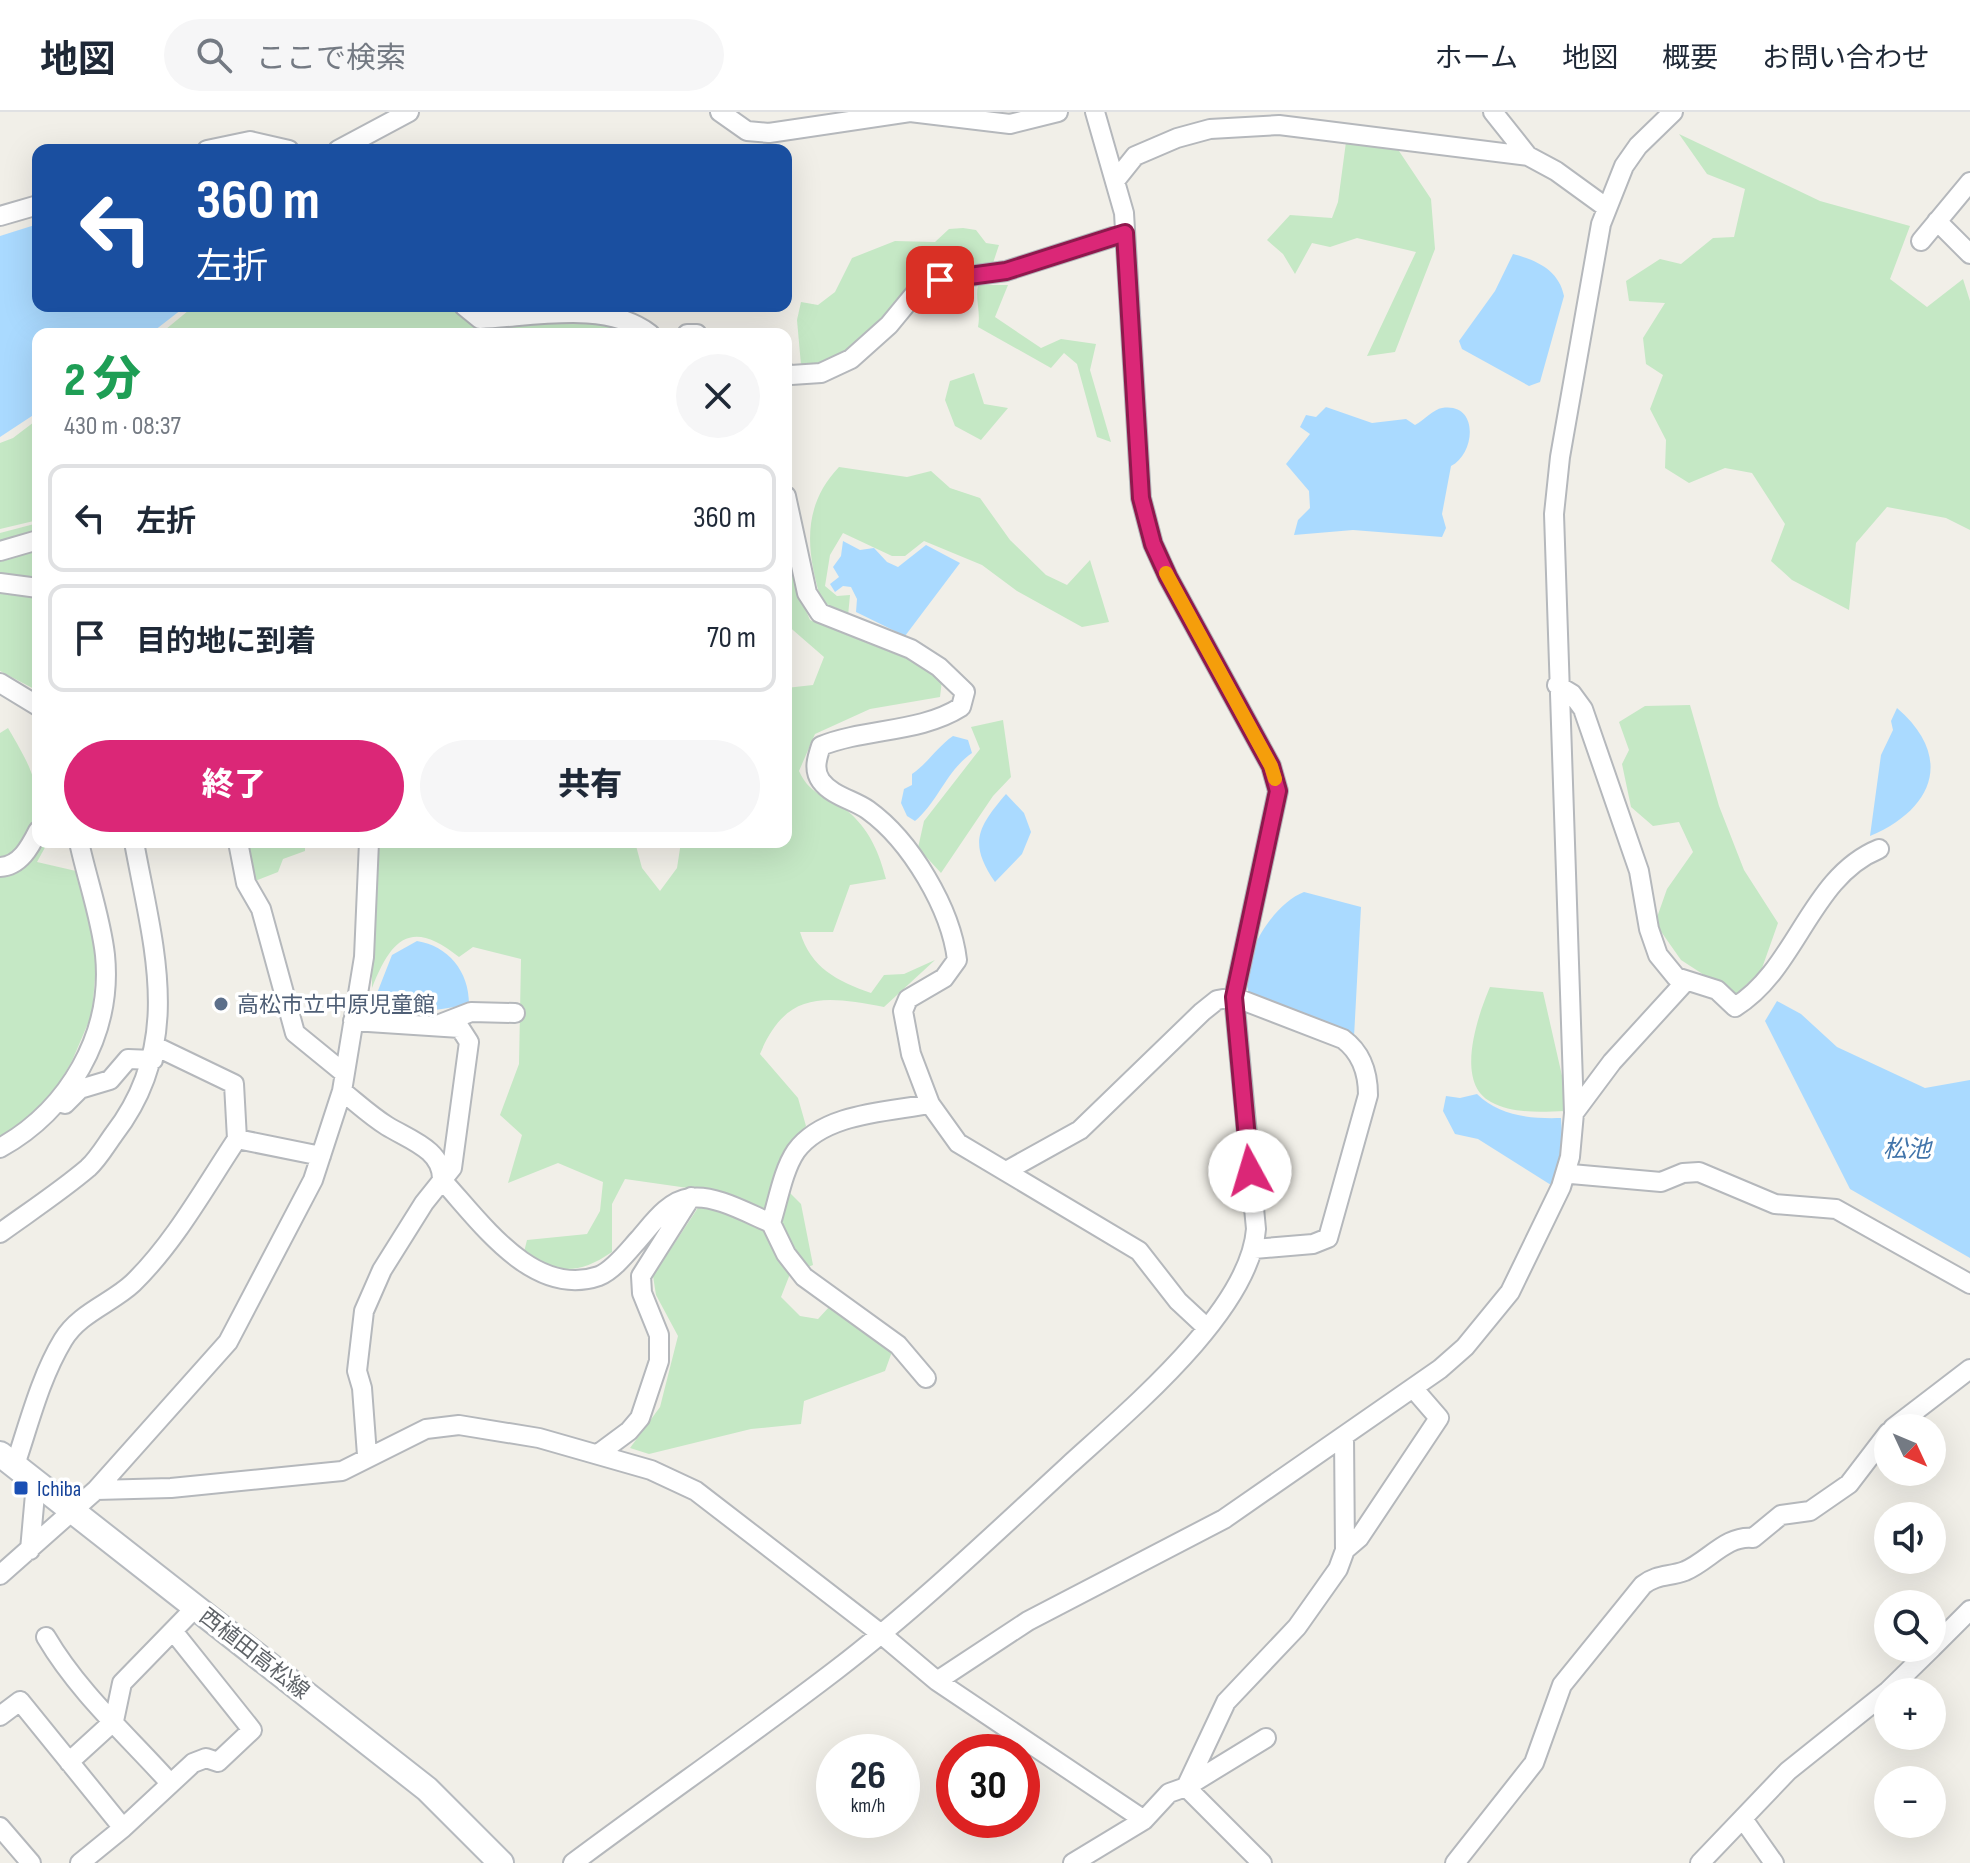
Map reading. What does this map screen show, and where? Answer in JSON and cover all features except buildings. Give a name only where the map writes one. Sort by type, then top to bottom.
[{"type":"main road","name":"西植田高松線","points":[[7,1460],[427,1789],[501,1863]]},
{"type":"street","points":[[349,144],[409,112]]},
{"type":"street","points":[[720,112],[747,131],[769,133],[910,112],[1010,124],[1058,112]]},
{"type":"street","points":[[573,1863],[838,1669],[963,1562],[1128,1411],[1207,1328],[1236,1290],[1254,1249],[1256,1229],[1234,997],[1278,791],[1271,766],[1153,544],[1141,498],[1125,233],[1115,181],[1095,112]]},
{"type":"street","points":[[1493,112],[1528,156]]},
{"type":"street","points":[[937,1681],[1028,1621],[1224,1519],[1413,1388],[1465,1347],[1510,1292],[1561,1187],[1570,1157],[1574,1113],[1557,685],[1555,500],[1584,317],[1607,208],[1624,166],[1638,146],[1673,112]]},
{"type":"street","points":[[1115,181],[1135,156],[1177,138],[1210,129],[1265,126],[1528,156],[1556,171],[1607,208]]},
{"type":"street","points":[[236,144],[250,141],[263,144]]},
{"type":"street","points":[[1921,241],[1970,182]]},
{"type":"street","points":[[0,216],[32,207]]},
{"type":"street","points":[[1937,221],[1970,254]]},
{"type":"street","points":[[792,373],[821,373],[851,359],[889,325],[917,291],[940,280],[1006,271],[1125,233]]},
{"type":"street","points":[[471,312],[480,319],[591,314],[627,321],[639,328]]},
{"type":"street","points":[[792,524],[807,593],[820,613],[911,649],[939,667],[965,692],[961,707],[943,719],[840,738],[821,746],[815,764],[821,781],[883,823],[926,877],[954,933],[957,960],[944,978],[908,999],[903,1011],[911,1054],[930,1104],[958,1143],[1008,1170],[1139,1251],[1178,1301],[1207,1328]]},
{"type":"street","points":[[0,551],[32,542]]},
{"type":"street","points":[[0,583],[32,587]]},
{"type":"street","points":[[0,683],[32,702]]},
{"type":"street","points":[[1557,685],[1572,694],[1583,709],[1639,871],[1649,929],[1658,955],[1676,977],[1717,990],[1735,1007],[1747,999],[1780,960],[1816,904],[1859,857],[1879,849]]},
{"type":"street","points":[[0,867],[18,860],[32,843]]},
{"type":"street","points":[[54,1109],[90,1049],[105,1004],[105,954],[80,848]]},
{"type":"street","points":[[0,1233],[90,1166],[128,1116],[154,1053],[160,1016],[155,957],[135,848]]},
{"type":"street","points":[[239,848],[246,883],[261,909],[295,1033],[386,1125],[430,1152],[442,1168],[442,1180],[519,1259],[536,1271],[575,1279],[601,1275],[666,1209],[691,1197],[719,1202],[771,1223],[786,1254],[804,1277],[898,1345],[926,1378]]},
{"type":"street","points":[[0,1575],[96,1490],[228,1342],[313,1180],[343,1082],[364,957],[369,848]]},
{"type":"street","points":[[1574,1113],[1621,1052],[1686,981]]},
{"type":"street","points":[[1008,1170],[1080,1130],[1202,1012],[1217,1000],[1234,997],[1343,1039],[1352,1046],[1368,1077],[1368,1095],[1328,1238],[1313,1244],[1254,1249]]},
{"type":"street","points":[[440,1024],[471,1012],[515,1013]]},
{"type":"street","points":[[353,1021],[440,1024],[460,1028],[469,1042],[452,1168],[382,1270],[364,1311],[357,1371],[362,1388],[367,1455]]},
{"type":"street","points":[[0,1148],[30,1131],[80,1089],[110,1080],[128,1059],[154,1053],[234,1084],[237,1139],[174,1234],[132,1284],[98,1305],[65,1337],[7,1460]]},
{"type":"street","points":[[771,1223],[795,1153],[816,1131],[846,1121],[930,1104]]},
{"type":"street","points":[[237,1139],[321,1156]]},
{"type":"street","points":[[1571,1174],[1661,1182],[1683,1173],[1699,1172],[1775,1204],[1836,1209],[1970,1284]]},
{"type":"street","points":[[598,1454],[629,1431],[640,1418],[659,1361],[659,1335],[642,1293],[641,1276],[691,1197]]},
{"type":"street","points":[[1911,1414],[1970,1369]]},
{"type":"street","points":[[1345,1550],[1359,1538],[1439,1418],[1413,1388]]},
{"type":"street","points":[[96,1490],[303,1477],[342,1471],[367,1455],[426,1429],[459,1425],[539,1438],[651,1470],[696,1491],[880,1633],[937,1681],[1144,1820]]},
{"type":"street","points":[[1186,1787],[1226,1702],[1314,1606],[1338,1569],[1345,1550],[1341,1484],[1344,1436]]},
{"type":"street","points":[[1455,1863],[1534,1763],[1562,1685],[1643,1585],[1654,1576],[1685,1571],[1740,1537],[1753,1538],[1781,1515],[1810,1511],[1849,1484],[1874,1451]]},
{"type":"street","points":[[30,1550],[36,1483]]},
{"type":"street","points":[[69,1762],[114,1721],[122,1683],[196,1607]]},
{"type":"street","points":[[1946,1634],[1970,1610]]},
{"type":"street","points":[[80,1863],[193,1763],[206,1758],[218,1762],[252,1730],[173,1631]]},
{"type":"street","points":[[46,1637],[66,1671],[99,1710],[114,1721],[170,1783]]},
{"type":"street","points":[[1700,1863],[1788,1771],[1888,1691],[1918,1662]]},
{"type":"street","points":[[0,1716],[20,1701],[123,1828]]},
{"type":"street","points":[[1073,1863],[1144,1820],[1169,1793],[1186,1787],[1266,1738]]},
{"type":"street","points":[[1186,1787],[1262,1863]]},
{"type":"street","points":[[1743,1819],[1774,1863]]},
{"type":"street","points":[[0,1827],[31,1863]]},
{"type":"green space","points":[[1679,134],[1820,201],[1910,226],[1890,279],[1927,307],[1963,279],[1970,301],[1970,530],[1946,518],[1887,507],[1856,543],[1849,610],[1792,580],[1771,561],[1785,524],[1752,473],[1725,468],[1689,483],[1665,468],[1666,440],[1650,409],[1663,375],[1646,364],[1643,338],[1665,303],[1629,301],[1626,281],[1660,259],[1681,264],[1713,238],[1734,237],[1745,189],[1707,174]]},
{"type":"green space","points":[[1346,142],[1397,148],[1431,199],[1435,249],[1395,352],[1367,356],[1416,252],[1357,238],[1330,247],[1312,243],[1295,274],[1283,254],[1267,240],[1290,215],[1332,218],[1338,202]]},
{"type":"green space","points":[[949,229],[976,230],[986,243],[999,245],[992,266],[942,273],[921,288],[858,347],[822,365],[801,365],[797,320],[801,302],[818,305],[835,292],[852,258],[895,241],[935,242]]},
{"type":"green space","points":[[978,285],[1008,285],[995,317],[1041,348],[1061,339],[1096,344],[1090,370],[1111,442],[1097,437],[1077,364],[1064,353],[1051,368],[978,327]]},
{"type":"green space","points":[[187,312],[461,312],[476,328],[167,328]]},
{"type":"green space","points":[[587,320],[613,328],[476,328]]},
{"type":"green space","points":[[974,373],[984,404],[1008,408],[981,440],[955,426],[945,400],[950,381]]},
{"type":"green space","points":[[32,424],[32,521],[0,529],[0,443],[13,438]]},
{"type":"green space","points":[[839,467],[907,477],[931,471],[950,488],[980,498],[1010,540],[1046,575],[1067,585],[1090,560],[1109,622],[1082,627],[1017,591],[982,565],[924,541],[905,556],[892,556],[843,533],[830,555],[825,586],[837,596],[850,595],[848,616],[822,603],[813,567],[810,532],[818,499]]},
{"type":"green space","points":[[32,525],[32,581],[0,578],[0,533]]},
{"type":"green space","points":[[792,569],[810,620],[918,663],[942,680],[940,697],[870,709],[815,734],[799,771],[809,787],[844,808],[864,829],[877,852],[886,879],[850,885],[833,932],[800,932],[811,955],[836,978],[871,993],[884,975],[904,974],[935,960],[884,1007],[826,1000],[795,1008],[770,1033],[760,1054],[798,1098],[806,1126],[784,1154],[776,1179],[801,1204],[813,1265],[790,1274],[781,1297],[800,1316],[818,1319],[830,1306],[893,1349],[885,1371],[804,1401],[801,1424],[751,1429],[649,1454],[630,1448],[660,1407],[678,1336],[656,1295],[653,1276],[709,1191],[625,1179],[612,1204],[612,1252],[589,1265],[569,1269],[548,1266],[523,1256],[527,1240],[587,1234],[600,1211],[603,1182],[558,1163],[508,1183],[522,1135],[500,1115],[519,1064],[521,959],[473,947],[459,957],[428,938],[415,937],[395,946],[372,988],[372,918],[379,848],[637,848],[642,868],[660,891],[677,868],[680,848],[792,848],[792,687],[813,685],[824,657],[792,629]]},
{"type":"green space","points":[[0,591],[32,596],[32,688],[0,671]]},
{"type":"green space","points":[[1690,705],[1719,806],[1744,870],[1778,923],[1761,971],[1735,995],[1681,960],[1655,923],[1667,889],[1693,852],[1679,822],[1653,826],[1631,807],[1622,764],[1629,750],[1619,722],[1645,706]]},
{"type":"green space","points":[[1003,720],[1011,777],[993,796],[941,873],[918,848],[924,821],[980,749],[971,727]]},
{"type":"green space","points":[[8,728],[31,771],[32,848],[45,848],[37,862],[76,871],[97,954],[92,1014],[72,1061],[43,1111],[0,1140],[0,733]]},
{"type":"green space","points":[[247,848],[305,848],[305,851],[283,859],[278,872],[255,881]]},
{"type":"green space","points":[[1490,987],[1543,992],[1565,1089],[1565,1111],[1508,1109],[1480,1093],[1471,1065],[1472,1048]]},
{"type":"water","points":[[32,226],[32,312],[178,312],[158,328],[32,328],[32,416],[0,437],[0,236]]},
{"type":"water","points":[[1513,254],[1530,259],[1552,273],[1564,296],[1540,382],[1529,386],[1462,349],[1459,341],[1495,291]]},
{"type":"water","points":[[1326,407],[1372,423],[1406,419],[1415,425],[1442,408],[1454,408],[1463,413],[1468,420],[1469,440],[1459,460],[1451,466],[1442,514],[1446,528],[1442,537],[1353,530],[1294,535],[1298,520],[1310,508],[1309,491],[1286,464],[1310,434],[1300,427],[1306,415],[1316,417]]},
{"type":"water","points":[[843,541],[860,550],[874,548],[887,562],[898,567],[926,545],[960,563],[905,636],[856,612],[857,599],[851,587],[843,586],[835,592],[830,584],[839,577],[833,567],[841,556]]},
{"type":"water","points":[[1897,708],[1915,726],[1926,745],[1930,763],[1929,780],[1922,797],[1909,812],[1870,836],[1881,755],[1893,730],[1891,721]]},
{"type":"water","points":[[953,736],[968,740],[972,753],[955,769],[915,821],[907,816],[901,803],[904,789],[912,785],[912,774]]},
{"type":"water","points":[[1006,794],[1024,813],[1031,832],[1022,854],[995,882],[981,856],[980,836],[989,816]]},
{"type":"water","points":[[1304,892],[1361,907],[1354,1037],[1251,999],[1247,985],[1248,969],[1259,937],[1280,909]]},
{"type":"water","points":[[417,941],[438,948],[455,962],[465,981],[469,1004],[401,1012],[378,1012],[372,1006],[392,955]]},
{"type":"water","name":"松池","points":[[1777,1001],[1801,1014],[1837,1047],[1925,1088],[1970,1080],[1970,1258],[1850,1189],[1765,1021]]},
{"type":"water","points":[[1477,1094],[1505,1112],[1538,1118],[1561,1118],[1563,1152],[1555,1182],[1551,1185],[1478,1139],[1455,1134],[1443,1111],[1446,1096],[1460,1098]]},
{"type":"slow traffic","points":[[1166,573],[1271,766],[1275,779]]},
{"type":"place","name":"高松市立中原児童館","points":[[221,1004]]},
{"type":"place","name":"Ichiba","points":[[21,1488]]},
{"type":"route","points":[[940,280],[1006,271],[1125,233],[1141,498],[1153,544],[1271,766],[1278,791],[1275,819],[1234,997],[1250,1171]]}]
